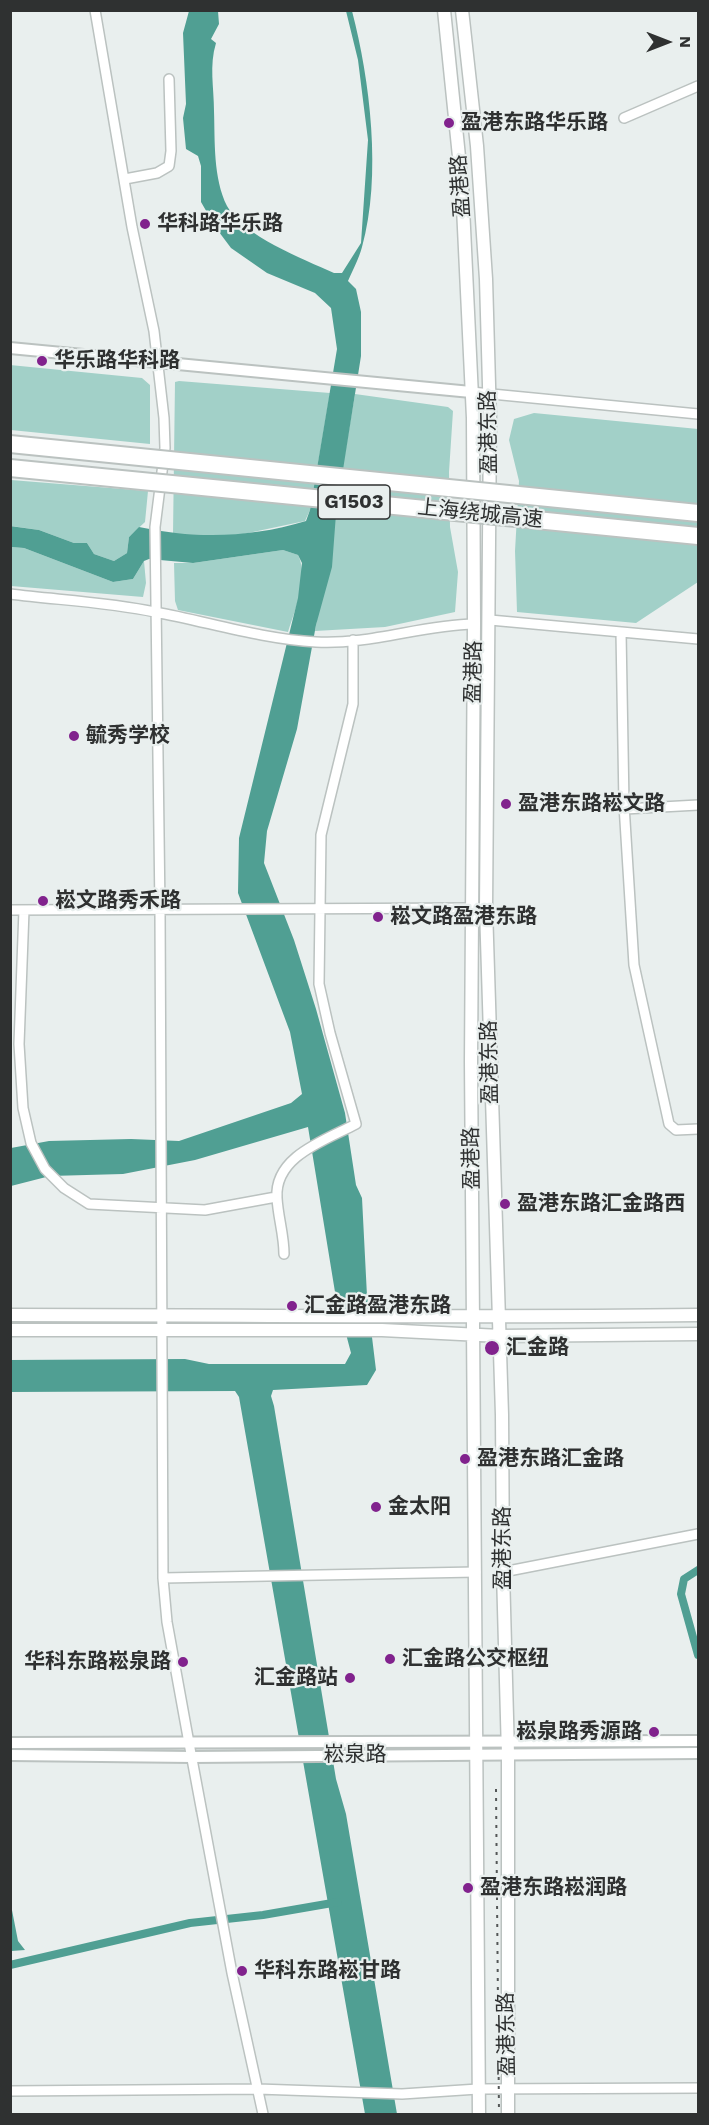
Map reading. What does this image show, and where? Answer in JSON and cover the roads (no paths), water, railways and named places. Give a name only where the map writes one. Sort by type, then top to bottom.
[{"type":"highway","name":"上海绕城高速","points":[[10,444],[699,513]]},
{"type":"highway","name":"上海绕城高速","points":[[10,468],[699,536]]},
{"type":"main road","name":"盈港路","points":[[444,10],[462,186],[471,392],[474,624],[471,909],[475,1335]]},
{"type":"main road","name":"盈港东路","points":[[462,10],[477,146],[486,279],[489,393],[490,620],[486,908],[500,1336],[502,1572],[508,1754],[508,2115]]},
{"type":"main road","points":[[10,1315],[380,1314],[499,1317],[699,1315]]},
{"type":"main road","points":[[10,1330],[382,1330],[500,1336],[699,1334]]},
{"type":"main road","name":"盈港东路","points":[[475,1335],[479,2115]]},
{"type":"street","points":[[95,10],[154,331],[164,418],[165,448],[155,527],[160,910],[163,1578],[167,1622],[189,1743],[263,2115]]},
{"type":"street","points":[[125,179],[157,173],[169,166],[171,151],[170,79]]},
{"type":"street","points":[[624,118],[699,86]]},
{"type":"street","points":[[10,348],[699,414]]},
{"type":"street","points":[[10,594],[155,612],[281,638],[317,642],[353,640],[426,627],[474,624]]},
{"type":"street","points":[[490,620],[699,639]]},
{"type":"street","points":[[621,633],[625,809],[634,965],[669,1124],[676,1130],[699,1129]]},
{"type":"street","points":[[284,1254],[276,1197],[282,1173],[293,1158],[356,1124],[319,984],[321,835],[353,704],[353,640]]},
{"type":"street","points":[[625,809],[699,805]]},
{"type":"street","points":[[10,910],[486,908]]},
{"type":"street","points":[[24,910],[19,1044],[23,1108],[31,1143],[45,1169],[64,1188],[89,1204],[205,1210],[276,1197]]},
{"type":"street","points":[[502,1572],[699,1534]]},
{"type":"street","points":[[163,1578],[476,1572]]},
{"type":"street","name":"崧泉路","points":[[10,1743],[699,1741]]},
{"type":"street","name":"崧泉路","points":[[10,1755],[192,1757],[699,1753]]},
{"type":"street","points":[[10,2091],[258,2089],[346,2094],[402,2094],[478,2089],[699,2088]]},
{"type":"waterway","points":[[698,1570],[684,1579],[681,1594],[698,1655]]},
{"type":"waterway","points":[[10,1965],[190,1923],[263,1915],[338,1902]]},
{"type":"railway","points":[[496,1789],[499,2114]]},
{"type":"place","name":"盈港东路华乐路","points":[[449,123]]},
{"type":"place","name":"华科路华乐路","points":[[145,224]]},
{"type":"place","name":"华乐路华科路","points":[[42,361]]},
{"type":"place","name":"毓秀学校","points":[[74,736]]},
{"type":"place","name":"盈港东路崧文路","points":[[506,804]]},
{"type":"place","name":"崧文路秀禾路","points":[[43,901]]},
{"type":"place","name":"崧文路盈港东路","points":[[378,917]]},
{"type":"place","name":"盈港东路汇金路西","points":[[505,1204]]},
{"type":"place","name":"汇金路盈港东路","points":[[292,1306]]},
{"type":"place","name":"汇金路","points":[[492,1348]]},
{"type":"place","name":"盈港东路汇金路","points":[[465,1459]]},
{"type":"place","name":"金太阳","points":[[376,1507]]},
{"type":"place","name":"汇金路公交枢纽","points":[[390,1659]]},
{"type":"place","name":"华科东路崧泉路","points":[[183,1662]]},
{"type":"place","name":"汇金路站","points":[[350,1678]]},
{"type":"place","name":"崧泉路秀源路","points":[[654,1732]]},
{"type":"place","name":"盈港东路崧润路","points":[[468,1888]]},
{"type":"place","name":"华科东路崧甘路","points":[[242,1971]]}]
